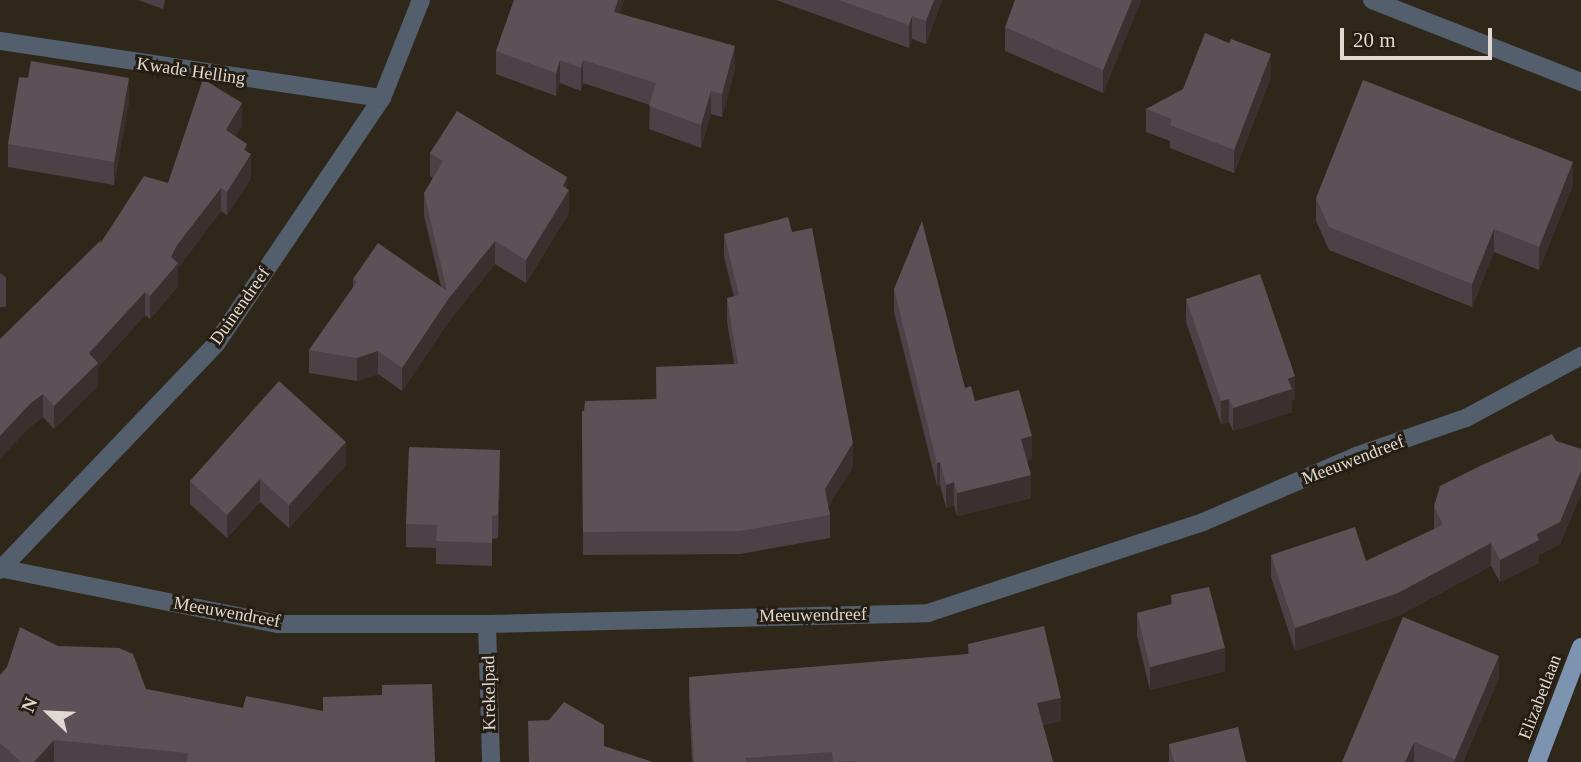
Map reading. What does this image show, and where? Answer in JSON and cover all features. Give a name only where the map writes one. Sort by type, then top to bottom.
[{"type":"main road","name":"Elizabetlaan","points":[[1537,762],[1581,647]]},
{"type":"street","name":"Duinendreef","points":[[0,569],[216,344],[382,98],[421,0]]},
{"type":"street","points":[[1372,0],[1581,82]]},
{"type":"street","name":"Kwade Helling","points":[[0,41],[382,98]]},
{"type":"street","name":"Meeuwendreef","points":[[0,569],[278,624],[487,624],[928,612],[1203,522],[1356,456],[1466,418],[1581,356]]},
{"type":"street","name":"Krekelpad","points":[[487,624],[491,762]]},
{"type":"building","points":[[514,0],[618,0],[614,12],[735,46],[722,94],[711,91],[701,125],[649,106],[656,83],[583,60],[581,68],[560,60],[556,73],[496,51]]},
{"type":"building","points":[[839,0],[934,0],[926,21],[912,16],[909,25]]},
{"type":"building","points":[[1015,0],[1132,0],[1103,70],[1005,27]]},
{"type":"building","points":[[1205,33],[1229,43],[1231,39],[1271,54],[1234,150],[1170,125],[1172,119],[1146,109],[1183,89]]},
{"type":"building","points":[[31,61],[129,78],[114,162],[8,144],[19,77],[28,78]]},
{"type":"building","points":[[203,79],[242,103],[226,130],[247,144],[244,150],[251,154],[227,192],[221,188],[177,245],[171,257],[178,263],[150,296],[145,292],[89,353],[98,363],[54,406],[43,394],[0,436],[0,339],[101,240],[100,244],[144,176],[168,183]]},
{"type":"building","points":[[1363,80],[1573,162],[1539,247],[1494,229],[1472,284],[1329,227],[1316,198]]},
{"type":"building","points":[[457,111],[567,177],[563,186],[569,190],[526,260],[495,241],[449,298],[402,368],[378,351],[357,358],[309,350],[357,282],[353,279],[378,243],[447,291],[424,193],[443,161],[430,153]]},
{"type":"building","points":[[788,217],[792,232],[812,228],[853,443],[825,489],[830,515],[740,531],[583,532],[582,411],[585,401],[657,399],[656,367],[738,364],[727,298],[739,295],[724,234]]},
{"type":"building","points":[[922,221],[965,388],[971,386],[975,401],[1019,390],[1032,436],[1021,439],[1031,475],[957,493],[954,482],[946,485],[940,462],[937,463],[894,289]]},
{"type":"building","points":[[1260,274],[1295,376],[1288,379],[1292,389],[1233,408],[1229,399],[1221,401],[1186,299]]},
{"type":"building","points":[[279,381],[346,442],[289,505],[260,479],[227,515],[190,481]]},
{"type":"building","points":[[1552,434],[1556,441],[1581,449],[1581,471],[1560,522],[1537,534],[1539,540],[1500,560],[1491,543],[1398,593],[1295,628],[1271,555],[1355,527],[1366,561],[1443,525],[1434,506],[1440,486]]},
{"type":"building","points":[[409,447],[500,450],[498,515],[492,516],[492,543],[436,541],[437,525],[406,524]]},
{"type":"building","points":[[1209,587],[1225,648],[1150,667],[1137,613],[1173,604],[1171,595]]},
{"type":"building","points":[[1403,617],[1499,656],[1455,759],[1414,742],[1405,762],[1342,762]]},
{"type":"building","points":[[1044,626],[1061,698],[1037,703],[1053,762],[833,762],[832,752],[745,758],[746,762],[694,762],[689,677],[970,654],[968,644]]},
{"type":"building","points":[[20,627],[58,646],[119,648],[133,654],[146,689],[243,708],[246,696],[323,711],[323,697],[382,695],[382,685],[432,684],[435,762],[187,762],[188,753],[54,740],[34,762],[21,762],[0,743],[0,675],[7,667]]},
{"type":"building","points":[[564,702],[604,725],[604,746],[653,762],[529,762],[528,721],[549,720]]},
{"type":"building","points":[[1238,727],[1246,762],[1174,762],[1169,744]]}]
